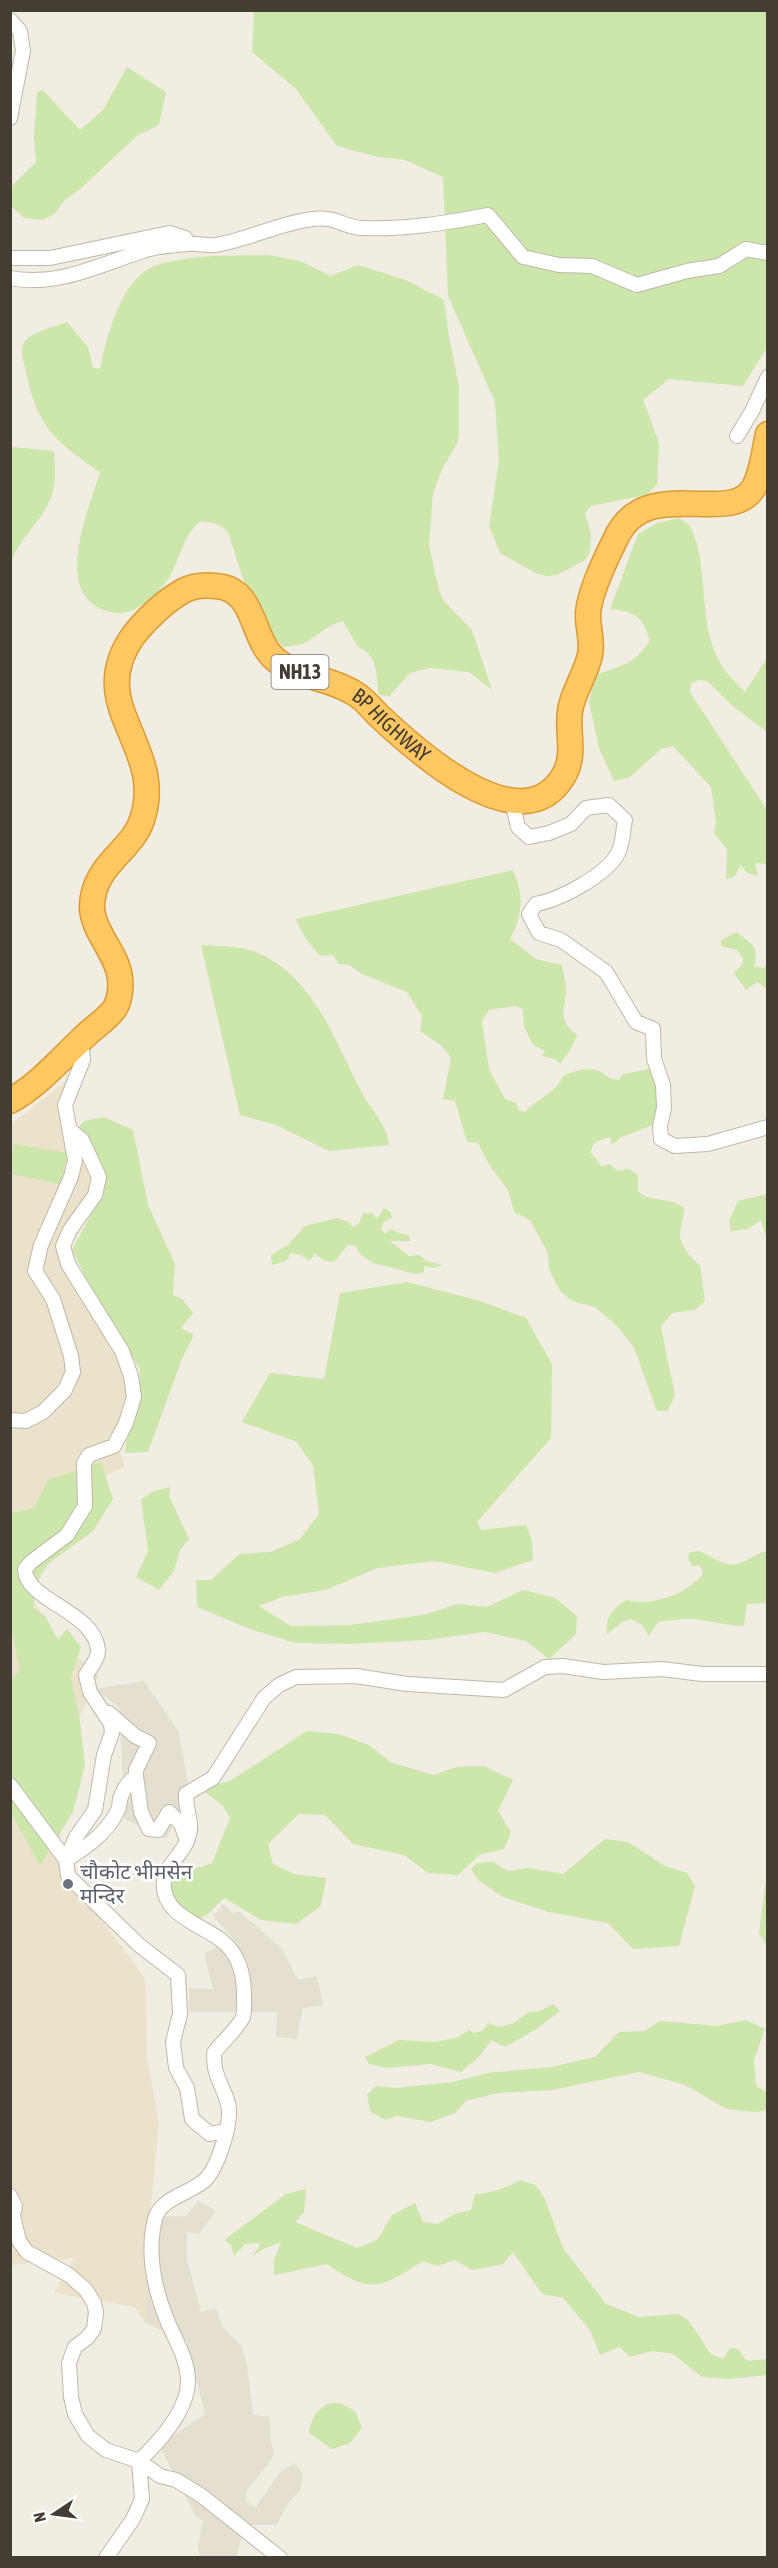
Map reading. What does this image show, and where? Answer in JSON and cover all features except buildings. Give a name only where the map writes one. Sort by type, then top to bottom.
[{"type":"highway","name":"BP HIGHWAY","points":[[10,1101],[66,1056],[114,1009],[120,997],[120,976],[109,947],[95,922],[92,908],[101,874],[142,822],[147,774],[119,706],[116,690],[118,665],[123,652],[142,625],[169,601],[187,589],[212,586],[234,591],[247,605],[267,651],[275,660],[288,669],[317,676],[351,690],[449,774],[501,800],[534,801],[552,791],[566,772],[572,748],[570,706],[590,656],[589,608],[617,536],[626,521],[640,510],[650,507],[681,502],[716,505],[742,499],[751,492],[756,484],[768,435]]},
{"type":"street","points":[[10,20],[20,31],[22,51],[10,118]]},
{"type":"street","points":[[10,278],[21,280],[63,278],[86,273],[145,250],[189,244],[215,245],[280,225],[314,218],[336,219],[357,227],[398,229],[488,215],[523,257],[559,265],[592,266],[637,285],[719,266],[746,249],[768,253]]},
{"type":"street","points":[[10,258],[50,258],[169,233],[185,238],[189,244]]},
{"type":"street","points":[[736,436],[752,411],[768,377]]},
{"type":"street","points":[[512,801],[518,827],[529,837],[549,833],[571,824],[586,808],[609,805],[625,820],[618,853],[596,877],[549,902],[536,904],[529,914],[539,933],[561,940],[606,972],[636,1022],[653,1029],[654,1059],[663,1085],[664,1108],[660,1126],[661,1139],[675,1146],[708,1144],[768,1127]]},
{"type":"street","points":[[10,1420],[26,1421],[43,1412],[65,1390],[72,1372],[71,1356],[53,1299],[35,1271],[41,1245],[71,1177],[75,1160],[65,1105],[83,1060],[81,1040]]},
{"type":"street","points":[[66,1860],[76,1837],[95,1810],[104,1755],[112,1733],[111,1724],[95,1699],[86,1675],[97,1657],[98,1649],[95,1640],[74,1615],[35,1589],[25,1576],[25,1569],[67,1535],[85,1506],[84,1462],[89,1455],[114,1446],[126,1423],[134,1397],[131,1376],[122,1351],[68,1264],[63,1246],[70,1230],[95,1195],[99,1177],[82,1140],[70,1130]]},
{"type":"street","points":[[139,2461],[160,2441],[183,2403],[188,2381],[181,2352],[166,2318],[150,2266],[155,2217],[164,2205],[207,2179],[219,2159],[229,2116],[229,2103],[216,2073],[214,2053],[243,2018],[244,1982],[237,1959],[223,1941],[187,1920],[166,1900],[164,1882],[167,1870],[181,1854],[192,1828],[186,1806],[186,1794],[213,1778],[264,1698],[279,1685],[296,1677],[356,1676],[407,1684],[504,1690],[545,1667],[563,1666],[603,1672],[662,1669],[702,1674],[768,1674]]},
{"type":"street","points":[[95,1699],[118,1723],[149,1743],[136,1770],[141,1812],[149,1829],[158,1830],[170,1812],[181,1824],[187,1841]]},
{"type":"street","points":[[66,1860],[94,1841],[109,1825],[119,1810],[120,1799],[129,1781],[136,1776]]},
{"type":"street","points":[[10,1785],[66,1860],[68,1876],[140,1945],[178,1975],[180,2014],[173,2042],[176,2068],[187,2088],[192,2119],[210,2134],[225,2131]]},
{"type":"street","points":[[10,2196],[15,2206],[13,2216],[19,2241],[27,2252],[69,2275],[86,2290],[94,2303],[96,2312],[94,2329],[75,2347],[69,2363],[71,2397],[75,2414],[88,2436],[106,2450],[139,2461],[160,2476],[176,2480],[202,2496],[280,2558]]},
{"type":"street","points":[[106,2558],[133,2519],[142,2499],[139,2461]]},
{"type":"shaded area","points":[[79,1070],[68,1117],[97,1182],[65,1256],[135,1382],[119,1449],[125,1467],[73,1490],[22,1583],[59,1641],[98,1675],[69,1742],[58,1862],[145,1978],[147,2059],[159,2122],[150,2217],[145,2323],[135,2307],[54,2293],[74,2258],[11,2265],[11,1125]]},
{"type":"shaded area","points":[[144,1681],[179,1732],[190,1795],[166,1839],[125,1819],[119,1707],[95,1689]]},
{"type":"shaded area","points":[[223,1904],[233,1913],[240,1912],[282,1949],[298,1980],[317,1976],[323,2005],[303,2008],[297,2039],[276,2037],[277,2012],[189,2012],[189,1988],[213,1989],[204,1953],[234,1940],[213,1916]]},
{"type":"shaded area","points":[[198,2201],[216,2211],[199,2234],[187,2232],[187,2260],[201,2312],[216,2308],[223,2328],[241,2345],[247,2365],[253,2415],[270,2417],[271,2442],[274,2452],[271,2460],[247,2490],[246,2501],[256,2507],[280,2472],[294,2463],[303,2474],[301,2489],[288,2503],[277,2525],[244,2525],[237,2557],[200,2557],[198,2546],[203,2521],[195,2515],[159,2445],[205,2414],[187,2341],[145,2323],[150,2217],[186,2216]]},
{"type":"green space","points":[[254,11],[767,11],[767,347],[743,386],[669,379],[643,400],[659,443],[657,484],[646,495],[591,506],[585,513],[591,534],[590,551],[585,560],[557,575],[537,574],[500,553],[489,526],[499,460],[495,402],[448,296],[443,177],[405,160],[378,157],[337,146],[296,89],[252,52]]},
{"type":"green space","points":[[127,67],[166,92],[159,125],[138,135],[65,200],[54,214],[43,220],[24,218],[11,206],[11,187],[36,162],[34,137],[37,92],[43,90],[80,130],[103,110]]},
{"type":"green space","points":[[268,255],[300,261],[331,276],[358,265],[406,280],[444,300],[459,387],[459,431],[458,442],[442,469],[433,493],[429,545],[443,600],[472,630],[492,690],[469,672],[430,668],[410,673],[389,696],[379,695],[373,660],[365,650],[358,647],[343,621],[332,625],[303,644],[284,647],[263,622],[255,608],[228,532],[212,523],[200,521],[195,526],[166,582],[152,597],[136,608],[120,613],[107,611],[90,602],[81,587],[77,570],[78,549],[100,472],[60,442],[43,420],[36,407],[23,361],[22,348],[25,341],[39,332],[67,322],[88,347],[93,368],[100,369],[106,342],[117,311],[132,283],[142,273],[154,266],[181,259]]},
{"type":"green space","points":[[11,447],[54,451],[55,470],[49,502],[19,546],[11,562]]},
{"type":"green space","points":[[679,518],[691,528],[697,545],[710,637],[721,664],[745,692],[767,658],[767,732],[734,707],[707,681],[699,680],[691,683],[690,692],[767,810],[767,864],[755,863],[758,876],[747,873],[741,865],[734,877],[726,879],[727,849],[714,833],[716,822],[711,787],[673,746],[661,749],[630,777],[614,781],[599,748],[589,702],[595,675],[633,659],[650,640],[644,625],[636,616],[610,609],[638,534],[657,523]]},
{"type":"green space","points":[[513,870],[519,888],[520,913],[510,939],[536,959],[562,965],[566,987],[564,1020],[577,1035],[560,1064],[555,1059],[542,1056],[545,1051],[533,1045],[524,1027],[523,1009],[515,1006],[489,1010],[482,1021],[489,1069],[505,1099],[517,1103],[518,1110],[525,1112],[551,1092],[563,1076],[577,1071],[597,1070],[611,1079],[619,1080],[623,1074],[650,1069],[657,1090],[655,1124],[622,1137],[612,1145],[610,1137],[595,1142],[590,1152],[602,1167],[609,1164],[618,1171],[629,1169],[638,1175],[638,1191],[643,1195],[672,1202],[684,1208],[680,1237],[686,1251],[700,1265],[705,1301],[695,1310],[672,1313],[661,1327],[675,1395],[668,1411],[657,1411],[634,1348],[618,1327],[595,1307],[572,1301],[560,1291],[549,1270],[548,1253],[530,1220],[514,1212],[508,1190],[488,1163],[478,1143],[467,1142],[455,1101],[443,1099],[451,1058],[442,1046],[420,1031],[422,1016],[407,992],[362,974],[349,965],[339,964],[333,955],[321,956],[306,939],[296,919]]},
{"type":"green space","points":[[737,932],[755,949],[754,966],[763,968],[767,965],[767,989],[757,982],[746,990],[734,973],[742,965],[743,958],[737,950],[721,946],[721,940]]},
{"type":"green space","points":[[201,945],[236,947],[256,952],[276,963],[293,977],[321,1012],[362,1093],[382,1125],[389,1145],[329,1151],[276,1125],[240,1115]]},
{"type":"green space","points":[[104,1117],[133,1130],[148,1205],[175,1264],[173,1295],[182,1299],[193,1313],[181,1328],[194,1335],[182,1359],[148,1452],[125,1453],[139,1397],[140,1369],[99,1303],[72,1250],[105,1189],[100,1169],[77,1129],[84,1121]]},
{"type":"green space","points":[[13,1144],[68,1153],[60,1184],[11,1174]]},
{"type":"green space","points":[[767,1194],[767,1239],[761,1220],[748,1229],[731,1231],[729,1221],[738,1201]]},
{"type":"green space","points":[[384,1208],[390,1211],[392,1218],[384,1222],[381,1229],[385,1234],[391,1229],[409,1235],[410,1241],[390,1241],[409,1256],[420,1255],[425,1260],[442,1265],[435,1268],[424,1266],[424,1272],[416,1274],[373,1263],[360,1254],[356,1246],[348,1245],[334,1262],[326,1261],[315,1254],[309,1261],[301,1255],[291,1253],[286,1261],[272,1265],[271,1255],[288,1245],[304,1227],[337,1218],[348,1222],[353,1227],[359,1224],[363,1213],[372,1213],[377,1219]]},
{"type":"green space","points":[[407,1282],[477,1300],[526,1318],[552,1364],[551,1438],[477,1522],[481,1530],[526,1525],[532,1541],[533,1560],[495,1573],[434,1561],[377,1568],[326,1590],[282,1597],[259,1606],[291,1626],[350,1625],[423,1615],[458,1604],[487,1607],[523,1590],[555,1598],[577,1616],[576,1634],[549,1659],[526,1641],[485,1632],[426,1640],[351,1644],[295,1643],[250,1629],[197,1607],[196,1580],[211,1580],[239,1554],[271,1552],[300,1539],[319,1514],[313,1466],[297,1442],[242,1422],[270,1373],[324,1379],[340,1293]]},
{"type":"green space","points":[[101,1462],[113,1499],[93,1531],[48,1564],[39,1579],[33,1607],[45,1616],[58,1640],[67,1629],[81,1647],[71,1677],[80,1722],[85,1765],[73,1812],[40,1865],[11,1813],[11,1680],[20,1670],[11,1625],[11,1513],[34,1508],[48,1480]]},
{"type":"green space","points":[[170,1487],[169,1496],[189,1539],[180,1550],[174,1571],[159,1590],[136,1577],[148,1551],[141,1499],[154,1491]]},
{"type":"green space","points":[[700,1551],[727,1564],[733,1564],[767,1551],[767,1603],[747,1604],[744,1625],[739,1626],[693,1619],[658,1622],[649,1636],[641,1624],[631,1619],[622,1622],[607,1634],[608,1618],[626,1600],[646,1602],[657,1600],[678,1593],[696,1581],[703,1574],[700,1565],[692,1566],[688,1558],[690,1552]]},
{"type":"green space","points":[[307,1731],[338,1734],[369,1745],[390,1762],[433,1775],[457,1767],[484,1766],[513,1780],[498,1811],[511,1832],[504,1849],[479,1855],[458,1875],[428,1873],[404,1855],[353,1844],[325,1815],[299,1814],[268,1844],[273,1864],[294,1874],[326,1878],[321,1906],[296,1924],[261,1920],[224,1898],[207,1915],[198,1919],[170,1901],[172,1880],[186,1871],[212,1863],[230,1818],[223,1806],[205,1792],[211,1786],[230,1781]]},
{"type":"green space","points":[[605,1839],[628,1842],[665,1866],[687,1873],[695,1886],[679,1946],[633,1949],[608,1923],[549,1912],[503,1897],[478,1880],[471,1869],[477,1863],[493,1862],[508,1871],[529,1868],[563,1874]]},
{"type":"green space","points":[[767,1872],[767,1946],[759,1933]]},
{"type":"green space","points":[[553,2004],[560,2011],[535,2030],[505,2047],[491,2040],[480,2056],[461,2072],[431,2064],[386,2068],[369,2064],[365,2057],[399,2040],[434,2042],[456,2038],[469,2030],[474,2033],[482,2031],[488,2023],[499,2027],[512,2024],[529,2012],[540,2011]]},
{"type":"green space","points":[[746,2020],[765,2029],[754,2060],[756,2086],[767,2092],[767,2110],[756,2112],[727,2109],[685,2085],[639,2072],[552,2090],[498,2093],[466,2101],[455,2113],[431,2122],[397,2116],[385,2120],[370,2111],[367,2095],[376,2086],[396,2088],[453,2082],[488,2073],[551,2067],[595,2057],[619,2032],[644,2031],[660,2021],[718,2026]]},
{"type":"green space","points":[[520,2180],[535,2185],[544,2197],[563,2248],[606,2304],[639,2317],[678,2314],[688,2320],[711,2354],[723,2359],[730,2348],[738,2349],[747,2361],[767,2359],[767,2375],[729,2379],[702,2377],[673,2354],[652,2351],[630,2357],[619,2347],[600,2355],[590,2330],[563,2298],[542,2294],[513,2252],[503,2264],[472,2270],[455,2260],[437,2266],[423,2261],[386,2282],[366,2284],[342,2274],[327,2264],[274,2275],[274,2260],[281,2242],[263,2249],[252,2257],[261,2243],[245,2244],[234,2256],[231,2245],[224,2240],[286,2194],[306,2189],[304,2212],[295,2222],[357,2248],[377,2240],[392,2215],[415,2203],[423,2222],[438,2224],[455,2214],[471,2210],[475,2194],[498,2190]]},
{"type":"green space","points":[[330,2403],[340,2403],[355,2411],[362,2428],[350,2443],[332,2449],[309,2433],[315,2415]]},
{"type":"place","name":"चौकोट भीमसेन मन्दिर","points":[[68,1884]]}]
